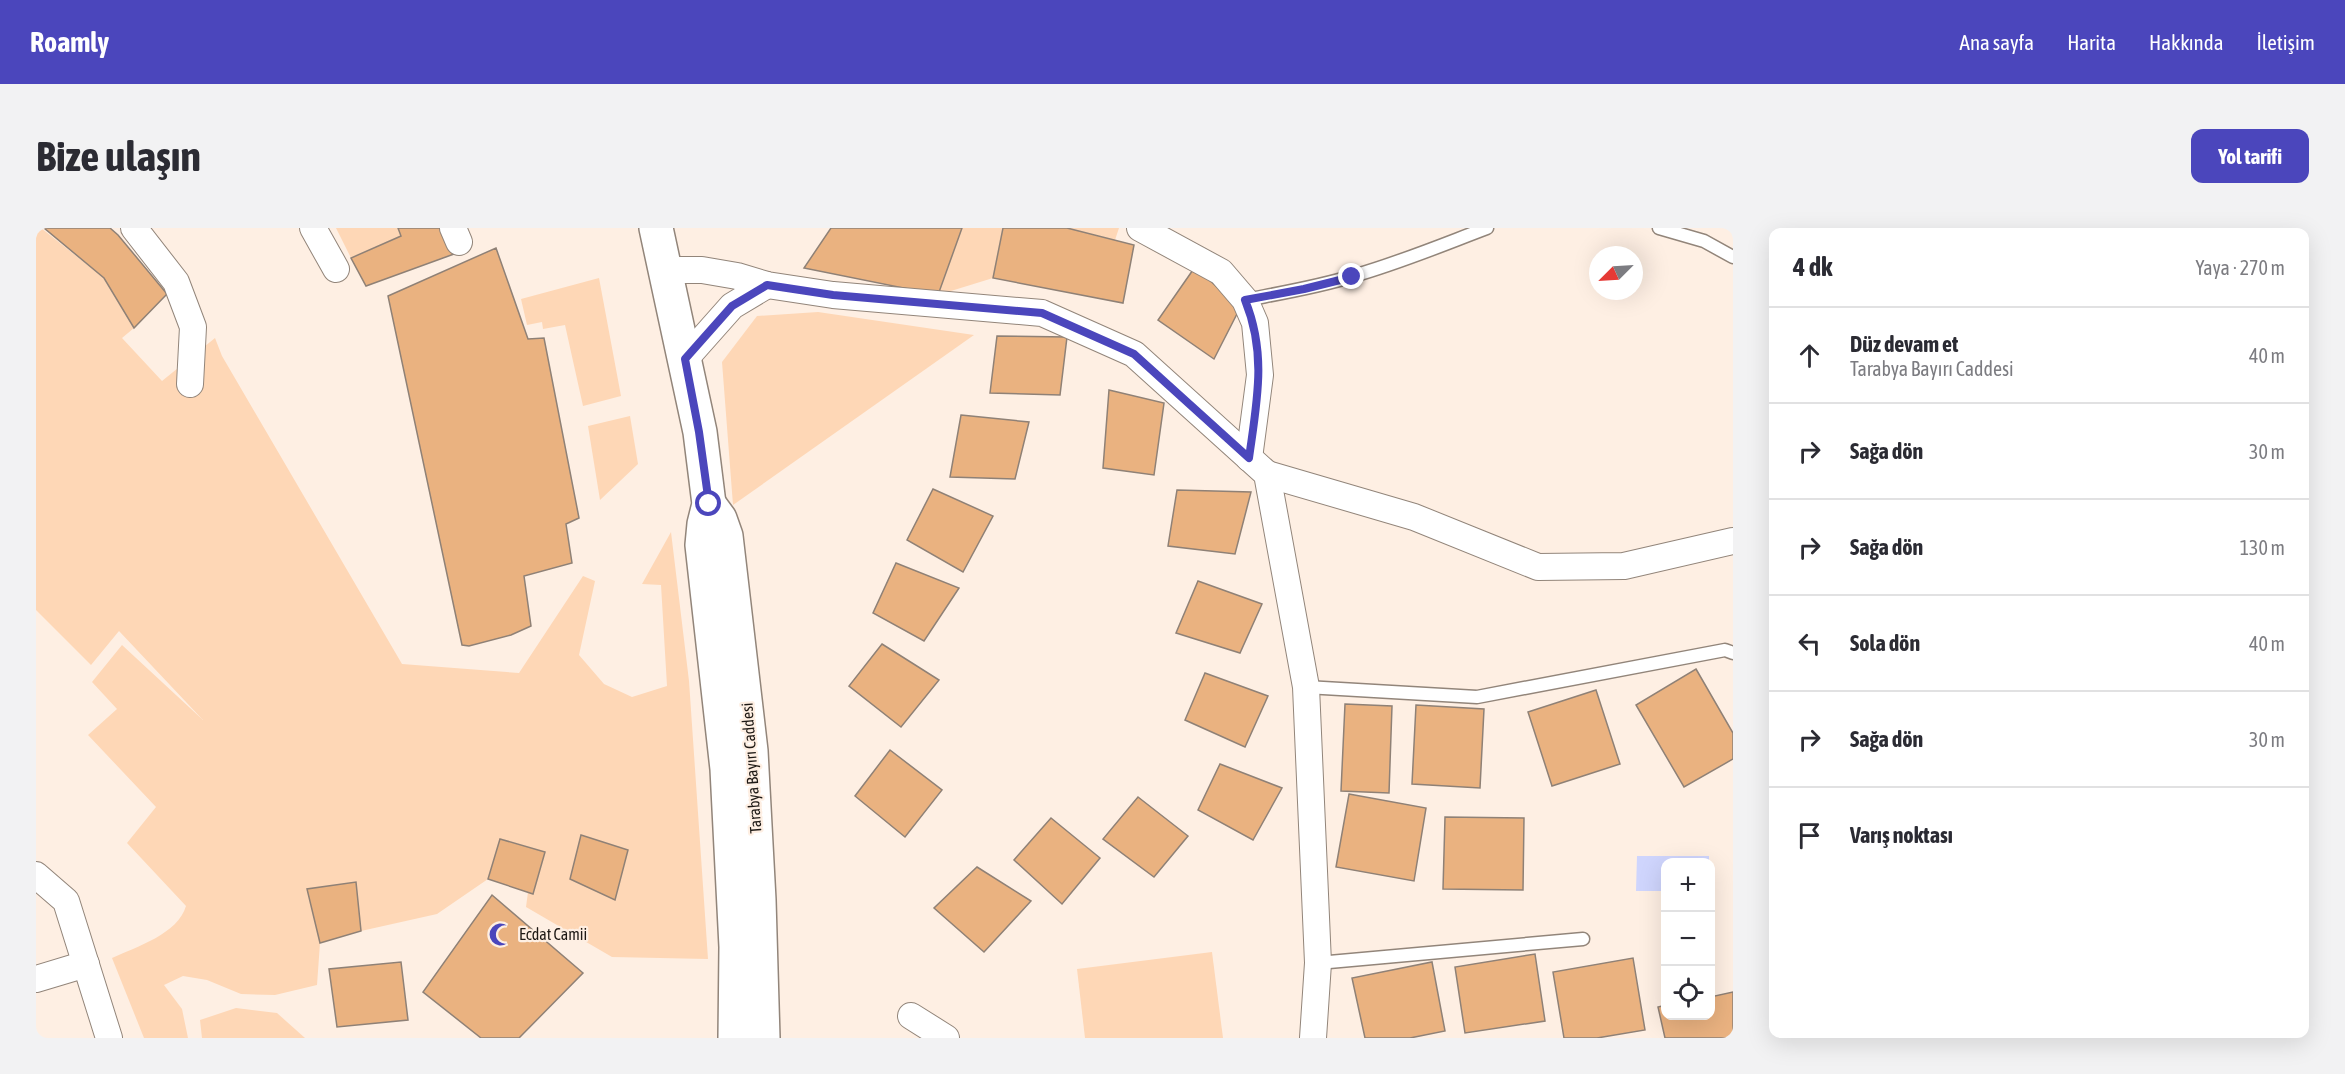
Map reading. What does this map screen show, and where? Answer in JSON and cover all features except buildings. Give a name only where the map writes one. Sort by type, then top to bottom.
[{"type":"main road","name":"Tarabya Bayırı Caddesi","points":[[656,228],[685,359],[699,432],[709,504],[702,545],[727,769],[736,946],[735,1038]]},
{"type":"main road","name":"Tarabya Bayırı Caddesi","points":[[709,504],[720,519],[726,536],[751,752],[763,1038]]},
{"type":"main road","points":[[735,1038],[752,1038]]},
{"type":"street","points":[[134,228],[176,282],[193,327],[190,384]]},
{"type":"street","points":[[313,228],[336,268]]},
{"type":"street","points":[[1140,228],[1221,272],[1245,300],[1255,323],[1260,375],[1258,466],[1306,687],[1318,963],[1313,1038]]},
{"type":"street","points":[[665,270],[702,270],[737,276],[767,285],[833,295],[1042,313],[1134,354],[1258,466],[1414,517],[1538,567],[1624,566],[1733,541]]},
{"type":"street","points":[[685,359],[732,306],[767,285]]},
{"type":"street","points":[[36,875],[66,901],[109,1038]]},
{"type":"street","points":[[36,979],[86,964]]},
{"type":"street","points":[[911,1016],[946,1038]]},
{"type":"lane","points":[[1245,300],[1352,277],[1400,262],[1487,228]]},
{"type":"lane","points":[[1659,228],[1704,241],[1733,257]]},
{"type":"lane","points":[[1306,687],[1477,698],[1725,650],[1733,653]]},
{"type":"lane","points":[[1318,963],[1583,939]]},
{"type":"shaded area","points":[[36,228],[41,228],[104,278],[134,328],[122,338],[162,381],[215,338],[222,356],[402,664],[519,673],[583,576],[595,581],[579,655],[604,684],[632,697],[667,686],[661,585],[642,584],[671,532],[689,681],[708,959],[612,957],[526,907],[528,892],[533,893],[545,852],[501,839],[488,879],[437,914],[361,931],[356,882],[307,889],[320,943],[317,985],[275,995],[241,994],[207,980],[183,976],[164,985],[182,1009],[188,1038],[144,1038],[112,958],[165,932],[182,916],[186,906],[127,843],[156,807],[88,735],[117,709],[92,682],[122,645],[203,720],[119,631],[91,665],[36,610]],"holes":[[[581,835],[628,850],[570,879]]]},
{"type":"shaded area","points":[[336,228],[398,228],[401,236],[351,258]]},
{"type":"shaded area","points":[[962,228],[1003,228],[993,278],[938,295]]},
{"type":"shaded area","points":[[1067,228],[1119,228],[1115,240]]},
{"type":"shaded area","points":[[599,278],[621,396],[583,406],[565,325],[543,329],[542,322],[527,325],[521,299]]},
{"type":"shaded area","points":[[818,312],[974,335],[733,505],[722,362],[757,316]]},
{"type":"shaded area","points":[[630,416],[638,464],[600,500],[588,426]]},
{"type":"shaded area","points":[[1212,952],[1223,1038],[1085,1038],[1077,969]]},
{"type":"shaded area","points":[[236,1008],[277,1013],[305,1038],[202,1038],[200,1020]]},
{"type":"water","points":[[1637,856],[1709,856],[1709,858],[1661,858],[1661,891],[1636,891]]},
{"type":"place","name":"Ecdat Camii","points":[[501,934]]},
{"type":"route","points":[[709,504],[699,432],[685,359],[732,306],[767,285],[833,295],[1042,313],[1134,354],[1249,458],[1260,375],[1255,323],[1245,300],[1352,277]]}]
